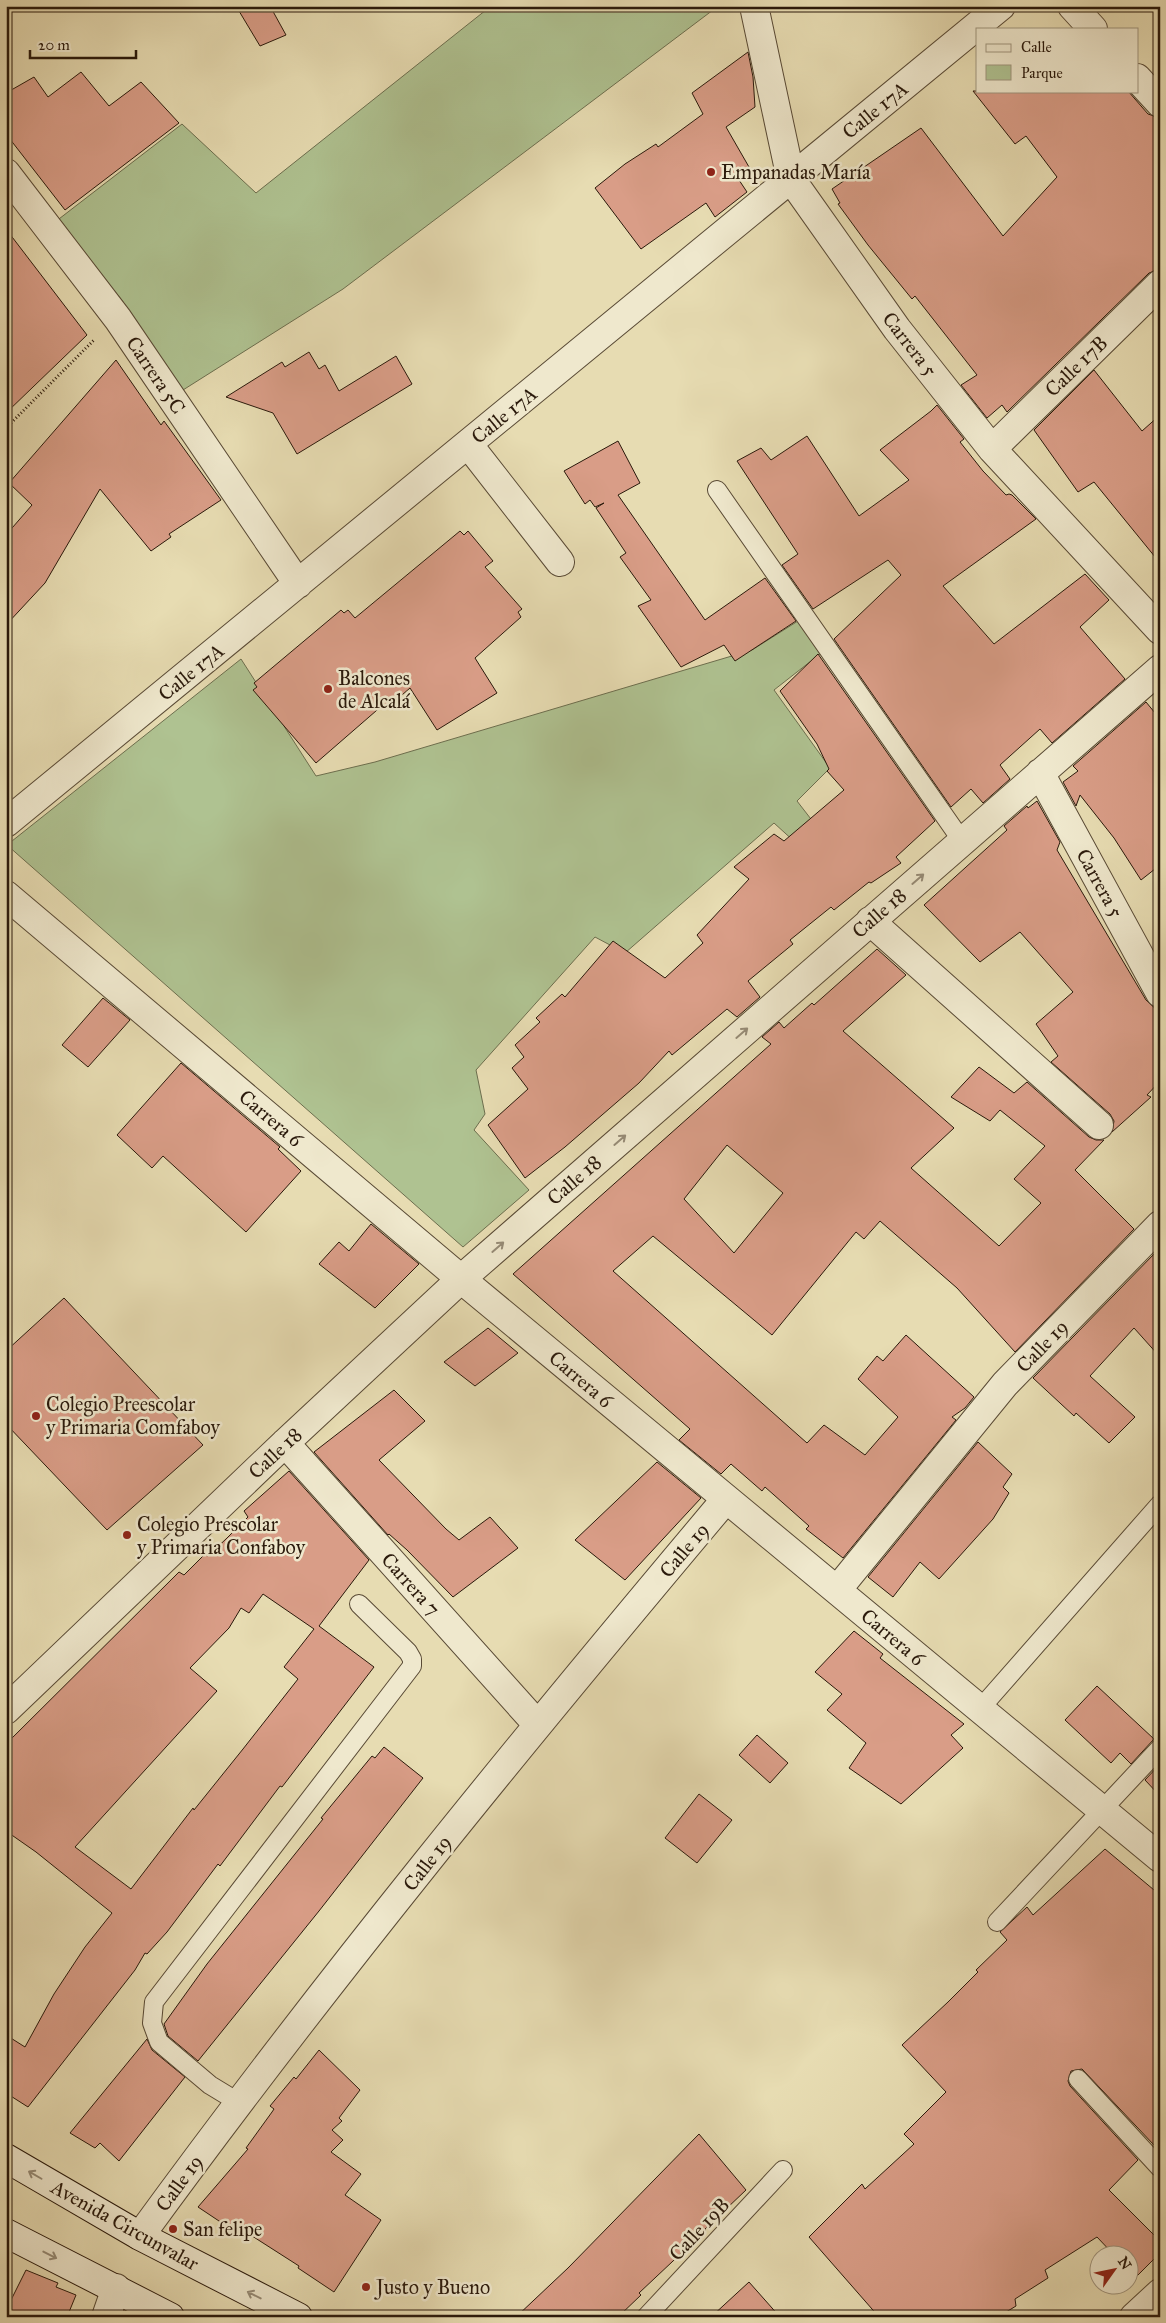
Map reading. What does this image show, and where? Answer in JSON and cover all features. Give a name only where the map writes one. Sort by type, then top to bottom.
[{"type":"street","name":"Carrera 5","points":[[754,6],[791,179],[897,329],[992,449],[1160,630]]},
{"type":"street","name":"Calle 17A","points":[[7,820],[298,584],[1001,6]]},
{"type":"street","points":[[1072,6],[1092,28]]},
{"type":"street","points":[[1138,79],[1160,103]]},
{"type":"street","name":"Carrera 5C","points":[[6,172],[118,319],[298,584]]},
{"type":"street","name":"Calle 17B","points":[[992,449],[1160,284]]},
{"type":"street","points":[[468,444],[560,562]]},
{"type":"street","name":"Calle 18","points":[[6,1709],[285,1443],[461,1279],[1160,669]]},
{"type":"street","name":"Carrera 5","points":[[1040,773],[1160,993]]},
{"type":"street","name":"Carrera 6","points":[[6,895],[461,1279],[1160,1858]]},
{"type":"street","points":[[870,921],[1098,1125]]},
{"type":"street","name":"Calle 19","points":[[837,1590],[1005,1384],[1160,1225]]},
{"type":"street","name":"Carrera 7","points":[[285,1443],[537,1724]]},
{"type":"street","name":"Calle 19","points":[[140,2236],[238,2102],[537,1724],[726,1499]]},
{"type":"street","name":"Avenida Circunvalar","points":[[6,2158],[140,2236],[298,2317]]},
{"type":"street","points":[[6,2233],[170,2317]]},
{"type":"street","points":[[106,2317],[116,2288]]},
{"type":"street","points":[[1134,2317],[1160,2293]]},
{"type":"lane","points":[[717,490],[962,841]]},
{"type":"lane","points":[[979,1710],[1160,1504]]},
{"type":"lane","points":[[238,2102],[210,2084],[159,2042],[152,2022],[154,2002],[412,1666],[412,1659],[408,1652],[359,1604]]},
{"type":"lane","points":[[997,1922],[1160,1748]]},
{"type":"lane","points":[[1078,2079],[1160,2168]]},
{"type":"lane","name":"Calle 19B","points":[[646,2317],[783,2170]]},
{"type":"path","points":[[6,428],[84,348],[118,319]]},
{"type":"green space","points":[[491,6],[714,6],[713,10],[343,289],[183,390],[121,299],[55,222],[182,124],[256,193]]},
{"type":"green space","points":[[798,621],[820,654],[774,690],[830,768],[797,801],[862,885],[852,894],[774,823],[625,953],[595,937],[476,1070],[485,1114],[474,1130],[529,1190],[463,1247],[7,845],[241,659],[316,776],[375,762],[752,650]]},
{"type":"building","points":[[236,6],[270,6],[286,35],[260,46]]},
{"type":"building","points":[[748,52],[753,77],[755,107],[726,127],[749,167],[737,177],[747,192],[715,217],[706,203],[641,249],[595,188],[625,164],[656,144],[658,147],[703,114],[692,93]]},
{"type":"building","points":[[81,72],[109,106],[141,82],[179,123],[65,210],[6,134],[6,93],[34,77],[48,97]]},
{"type":"building","points":[[973,91],[1129,92],[1148,114],[1160,118],[1160,269],[1149,273],[1007,412],[1002,405],[987,418],[961,385],[977,375],[915,296],[912,299],[868,245],[838,204],[840,203],[832,189],[921,128],[1003,236],[1057,177],[1026,136],[1015,144]]},
{"type":"building","points":[[6,229],[87,335],[6,413]]},
{"type":"building","points":[[309,352],[319,369],[325,365],[339,391],[396,356],[412,384],[297,454],[273,413],[226,397],[282,362],[285,367]]},
{"type":"building","points":[[116,360],[161,425],[164,421],[221,500],[169,534],[171,537],[151,551],[100,489],[45,583],[6,625],[6,535],[32,505],[9,483]]},
{"type":"building","points":[[1094,370],[1142,431],[1160,415],[1160,563],[1094,482],[1078,492],[1034,430]]},
{"type":"building","points":[[937,405],[964,439],[960,442],[983,471],[1006,495],[1012,495],[1036,519],[943,586],[994,644],[1085,574],[1109,600],[1080,627],[1125,679],[1052,743],[1040,729],[1000,765],[1010,779],[983,803],[971,789],[951,807],[834,639],[901,575],[888,560],[813,609],[782,565],[798,554],[737,461],[761,448],[771,460],[807,436],[859,516],[909,480],[880,450]]},
{"type":"building","points":[[618,441],[640,483],[618,495],[705,620],[765,578],[796,621],[735,661],[724,645],[681,667],[638,606],[651,600],[620,557],[626,553],[596,508],[604,503],[595,507],[590,500],[585,504],[564,471]]},
{"type":"building","points":[[460,531],[464,535],[468,531],[493,561],[485,567],[522,609],[518,612],[521,617],[475,658],[497,693],[437,730],[410,688],[387,708],[384,704],[316,763],[253,690],[257,687],[254,683],[341,610],[344,613],[348,610],[355,618]]},
{"type":"building","points":[[818,654],[935,821],[896,857],[901,863],[871,883],[869,882],[834,910],[831,907],[790,940],[793,944],[748,981],[760,997],[737,1017],[727,1009],[672,1055],[669,1051],[639,1083],[565,1147],[525,1178],[488,1125],[528,1089],[512,1068],[524,1057],[515,1045],[540,1022],[536,1018],[562,994],[565,997],[613,941],[665,978],[703,943],[697,935],[749,879],[734,867],[774,834],[784,841],[844,790],[827,771],[829,769],[817,744],[780,691]]},
{"type":"building","points":[[1146,702],[1160,719],[1160,865],[1141,880],[1114,838],[1080,795],[1076,806],[1063,782],[1078,771],[1073,766]]},
{"type":"building","points":[[1037,801],[1060,842],[1057,850],[1146,1000],[1160,1013],[1160,1081],[1147,1095],[1151,1097],[1112,1132],[1114,1121],[1110,1114],[1051,1062],[1058,1056],[1036,1024],[1073,992],[1020,932],[980,962],[924,905],[1007,830],[1004,826],[1027,806],[1028,808]]},
{"type":"building","points":[[877,949],[906,975],[843,1031],[954,1128],[911,1168],[999,1246],[1041,1203],[1014,1179],[1045,1146],[1000,1110],[990,1121],[951,1097],[979,1067],[1014,1093],[1027,1082],[1089,1137],[1096,1140],[1104,1140],[1075,1170],[1134,1229],[1015,1352],[957,1288],[880,1221],[864,1239],[856,1232],[772,1335],[653,1236],[613,1271],[807,1443],[824,1425],[865,1455],[898,1417],[858,1379],[877,1356],[883,1361],[906,1335],[974,1397],[965,1408],[952,1417],[956,1420],[843,1558],[806,1529],[809,1526],[765,1487],[762,1491],[731,1464],[721,1474],[679,1440],[690,1429],[513,1274],[771,1044],[762,1037],[779,1022],[784,1028],[812,1003],[814,1005]],"holes":[[[727,1145],[783,1193],[734,1253],[684,1199]]]},
{"type":"building","points":[[103,998],[130,1020],[88,1067],[62,1045]]},
{"type":"building","points":[[181,1063],[280,1147],[278,1149],[301,1171],[246,1232],[163,1156],[152,1168],[117,1135]]},
{"type":"building","points":[[371,1224],[419,1264],[375,1308],[319,1264],[339,1242],[349,1251]]},
{"type":"building","points":[[1156,1252],[1160,1256],[1160,1357],[1134,1328],[1090,1376],[1135,1417],[1109,1443],[1076,1413],[1074,1416],[1033,1378]]},
{"type":"building","points":[[64,1298],[203,1445],[107,1530],[6,1424],[6,1351]]},
{"type":"building","points":[[488,1328],[518,1353],[475,1386],[444,1362]]},
{"type":"building","points":[[394,1390],[425,1421],[379,1460],[459,1540],[490,1517],[518,1548],[453,1597],[407,1550],[388,1535],[314,1452]]},
{"type":"building","points":[[978,1442],[1012,1474],[1003,1487],[1009,1493],[993,1519],[939,1579],[920,1562],[893,1597],[868,1577]]},
{"type":"building","points":[[657,1462],[701,1498],[625,1580],[575,1540]]},
{"type":"building","points":[[289,1471],[369,1560],[319,1626],[374,1667],[282,1787],[280,1786],[220,1866],[218,1864],[167,1932],[147,1954],[145,1953],[135,1970],[28,2107],[6,2093],[6,2035],[25,2047],[54,1994],[85,1947],[112,1913],[36,1852],[6,1831],[6,1744],[179,1572],[184,1575],[205,1554],[208,1556],[227,1538],[248,1517],[244,1511]],"holes":[[[263,1594],[314,1629],[284,1667],[298,1679],[194,1810],[193,1808],[131,1889],[75,1847],[217,1691],[190,1668],[229,1628],[241,1608],[249,1613]]]},
{"type":"building","points":[[854,1631],[883,1654],[880,1658],[964,1724],[951,1735],[963,1748],[901,1804],[849,1768],[866,1743],[827,1710],[842,1694],[815,1672]]},
{"type":"building","points":[[1097,1686],[1154,1739],[1131,1764],[1120,1753],[1111,1763],[1065,1720]]},
{"type":"building","points":[[757,1735],[788,1763],[770,1783],[739,1755]]},
{"type":"building","points":[[384,1747],[423,1778],[198,2061],[168,2036],[164,2024],[207,1964],[323,1819],[321,1818],[372,1756],[375,1758]]},
{"type":"building","points":[[1160,1764],[1160,1796],[1145,1780]]},
{"type":"building","points":[[699,1794],[732,1820],[697,1863],[665,1838]]},
{"type":"building","points":[[1105,1849],[1160,1895],[1160,2139],[1154,2145],[1082,2069],[1071,2071],[1068,2081],[1070,2086],[1138,2160],[1109,2190],[1160,2241],[1160,2253],[1138,2275],[1138,2246],[1106,2246],[1097,2237],[1045,2270],[1048,2278],[1015,2299],[1016,2306],[998,2317],[879,2317],[809,2237],[862,2184],[865,2189],[914,2144],[904,2134],[946,2092],[902,2045],[978,1972],[976,1970],[1007,1940],[1000,1932],[1027,1907],[1033,1915]]},
{"type":"building","points":[[147,2039],[152,2050],[185,2077],[119,2161],[100,2143],[95,2148],[70,2133]]},
{"type":"building","points":[[319,2050],[360,2090],[339,2118],[342,2121],[332,2130],[343,2140],[331,2152],[361,2174],[345,2195],[381,2220],[334,2292],[298,2268],[299,2266],[249,2234],[247,2237],[198,2207],[248,2149],[246,2148],[274,2109],[270,2106],[294,2077],[296,2079]]},
{"type":"building","points":[[699,2134],[746,2190],[639,2293],[641,2295],[618,2317],[516,2317],[568,2268]]},
{"type":"building","points":[[26,2270],[58,2283],[56,2287],[76,2295],[67,2317],[6,2317],[6,2310]]},
{"type":"building","points":[[749,2282],[780,2317],[711,2317]]},
{"type":"place","name":"Empanadas María","points":[[711,172]]},
{"type":"place","name":"Balcones de Alcalá","points":[[328,689]]},
{"type":"place","name":"Colegio Preescolar y Primaria Comfaboy","points":[[36,1416]]},
{"type":"place","name":"Colegio Prescolar y Primaria Confaboy","points":[[127,1535]]},
{"type":"place","name":"San felipe","points":[[173,2229]]},
{"type":"place","name":"Justo y Bueno","points":[[366,2287]]}]
